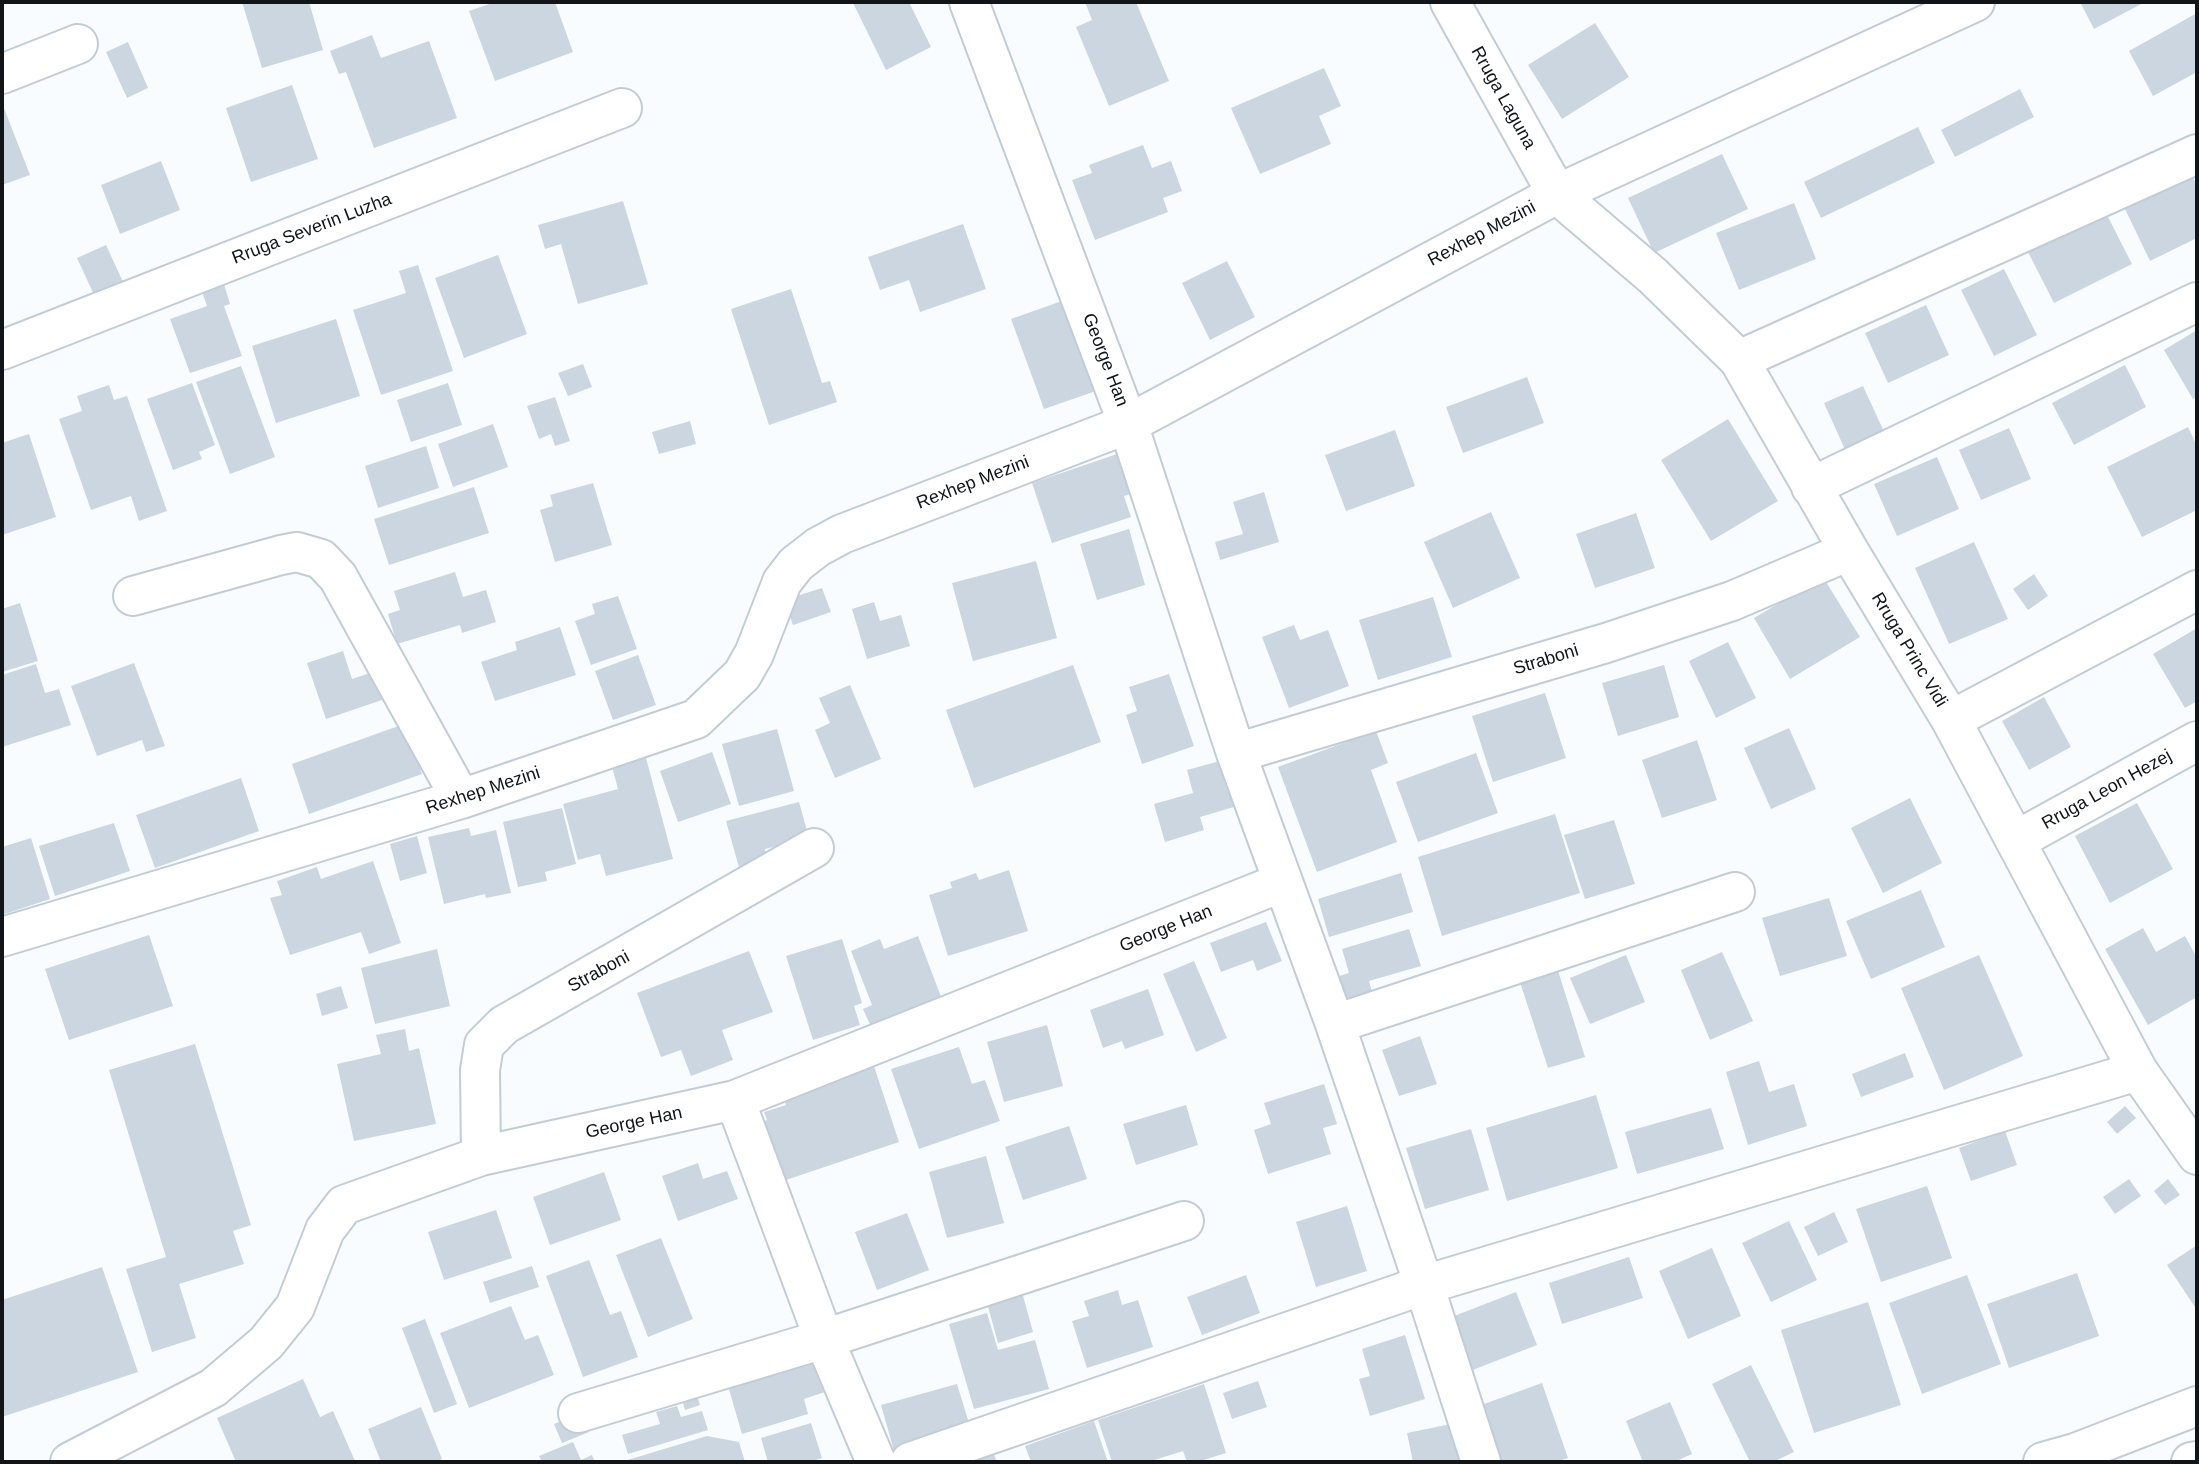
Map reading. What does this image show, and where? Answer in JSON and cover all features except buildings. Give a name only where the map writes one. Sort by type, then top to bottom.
[{"type":"street","name":"George Han","points":[[969,2],[1128,424],[1236,753],[1335,1024],[1481,1462]]},
{"type":"street","name":"Rruga Laguna","points":[[1450,2],[1557,194]]},
{"type":"street","name":"Rexhep Mezini","points":[[2,937],[461,799],[696,719],[742,675],[754,654],[782,582],[796,564],[818,547],[842,534],[1128,424],[1557,194],[1975,2]]},
{"type":"street","points":[[2,74],[78,44]]},
{"type":"street","name":"Rruga Severin Luzha","points":[[2,351],[622,108]]},
{"type":"street","points":[[1739,360],[2197,154]]},
{"type":"street","name":"Rruga Princ Vidi","points":[[1557,194],[1653,276],[1739,360],[1849,551],[1951,720],[2138,1071],[2197,1155]]},
{"type":"street","points":[[1811,486],[2197,302]]},
{"type":"street","name":"Straboni","points":[[1236,753],[1644,630],[1732,601],[1849,551]]},
{"type":"street","points":[[133,596],[297,552],[321,559],[338,577],[461,799]]},
{"type":"street","points":[[1951,720],[2197,590]]},
{"type":"street","name":"Rruga Leon Hezej","points":[[2017,840],[2197,741]]},
{"type":"street","name":"Straboni","points":[[481,1156],[480,1070],[484,1045],[505,1025],[814,848]]},
{"type":"street","name":"George Han","points":[[70,1462],[213,1388],[266,1343],[295,1307],[324,1230],[344,1205],[481,1156],[735,1100],[1283,882]]},
{"type":"street","points":[[1335,1024],[1735,892]]},
{"type":"street","points":[[910,1462],[1424,1285],[2138,1071]]},
{"type":"street","points":[[735,1100],[824,1339],[876,1462]]},
{"type":"street","points":[[578,1413],[824,1339],[1184,1221]]},
{"type":"street","points":[[2043,1462],[2075,1453],[2197,1406]]},
{"type":"street","points":[[2191,1462],[2197,1461]]}]
